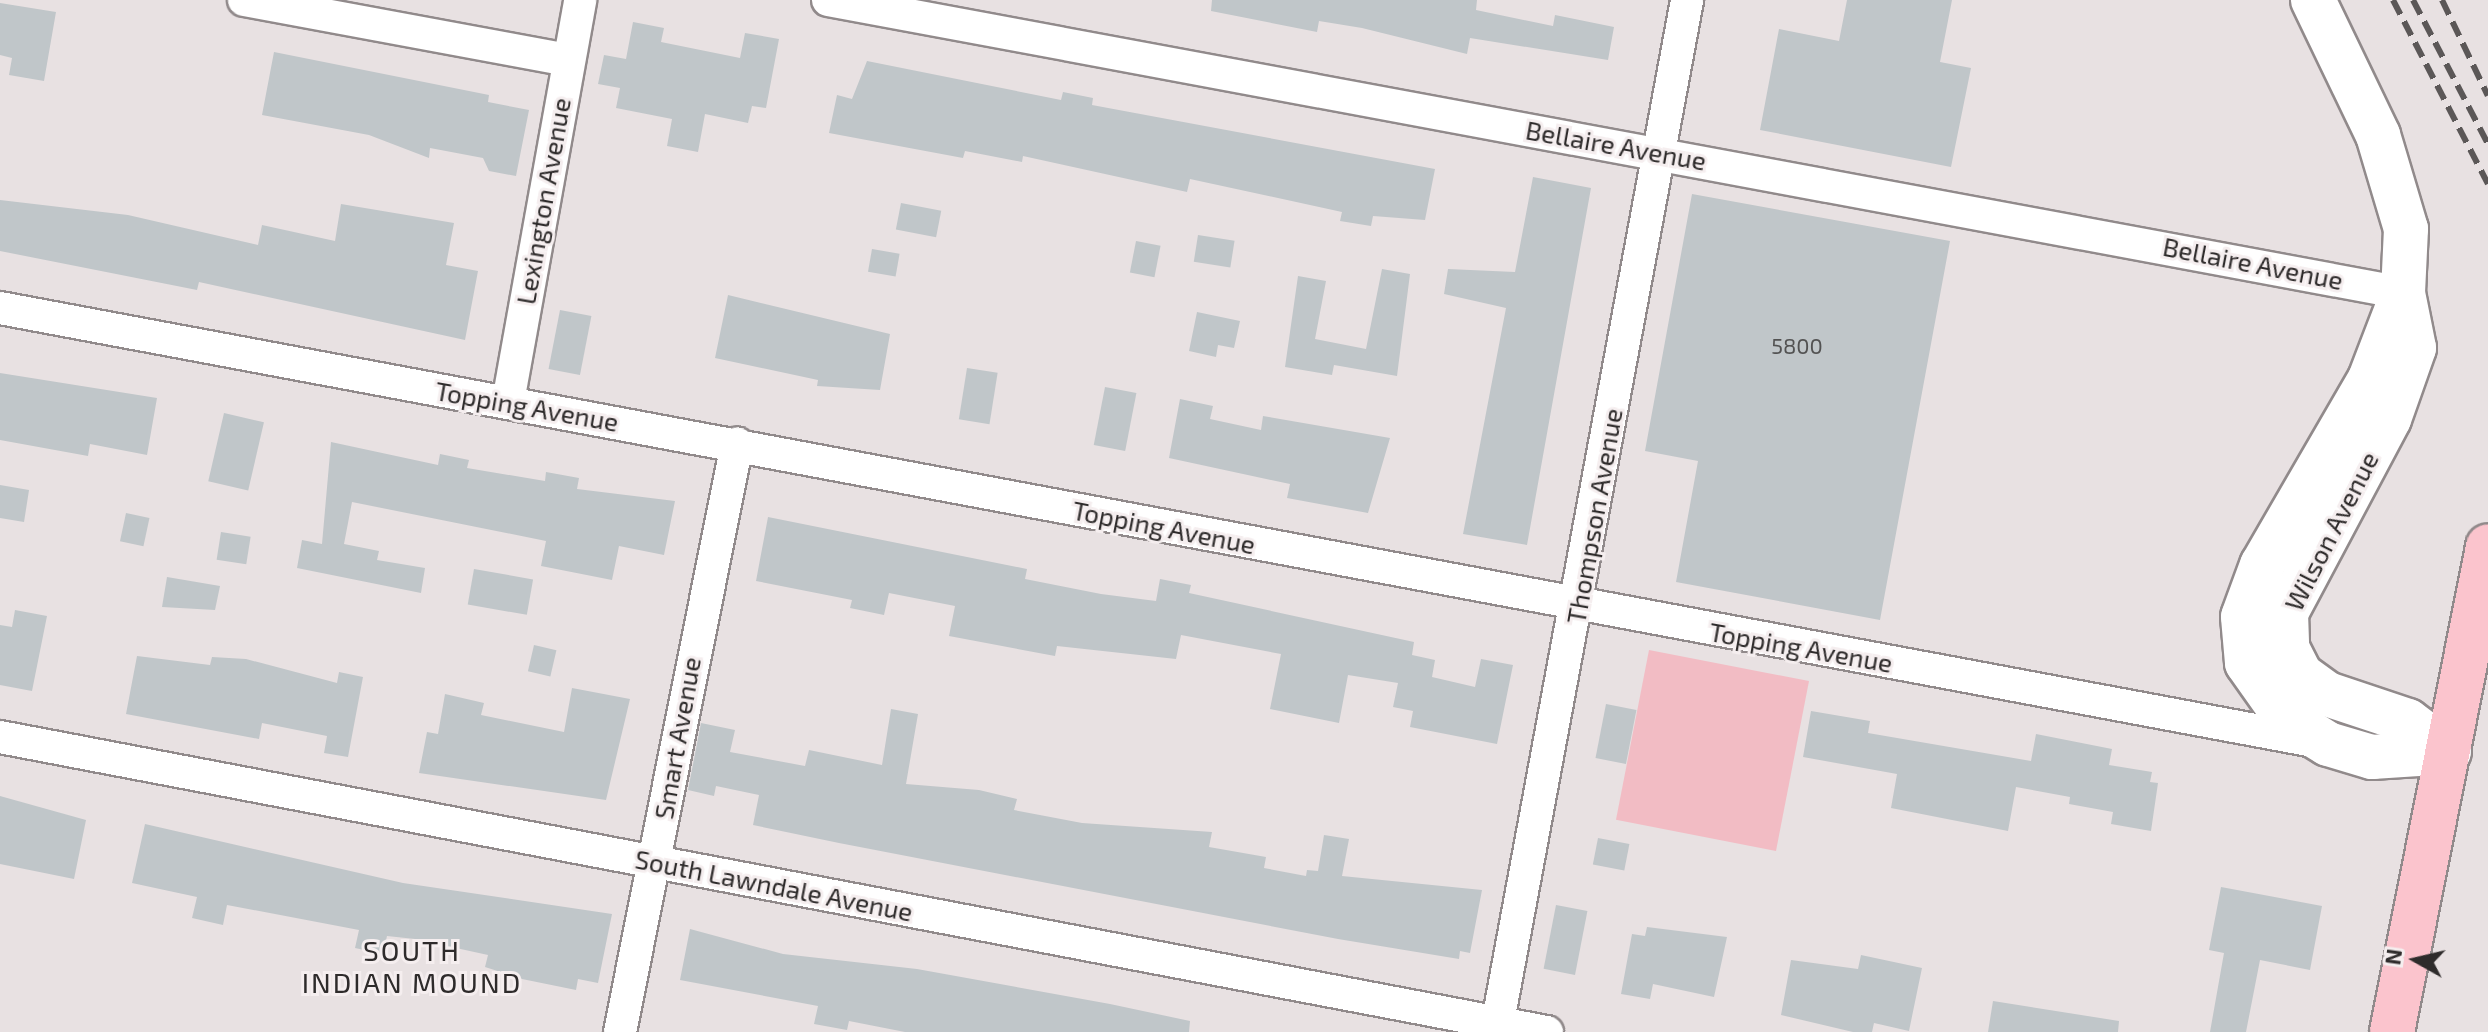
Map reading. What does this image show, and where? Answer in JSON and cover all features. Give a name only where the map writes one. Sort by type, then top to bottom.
[{"type":"main road","name":"Wilson Avenue","points":[[2313,0],[2378,135],[2406,229],[2403,293],[2414,348],[2389,419],[2286,613],[2287,648],[2301,675],[2327,694],[2408,721],[2449,752]]},
{"type":"main road","name":"Wilson Avenue","points":[[2403,293],[2370,379],[2262,565],[2243,617],[2247,663],[2268,699],[2328,744],[2372,757],[2449,752]]},
{"type":"main road","points":[[2392,1032],[2488,546]]},
{"type":"street","points":[[244,0],[568,60]]},
{"type":"street","name":"Lexington Avenue","points":[[508,402],[580,0]]},
{"type":"street","name":"Bellaire Avenue","points":[[828,0],[2403,293]]},
{"type":"street","name":"Thompson Avenue","points":[[1497,1027],[1578,606],[1687,0]]},
{"type":"street","name":"Topping Avenue","points":[[0,308],[737,444],[1578,606],[2328,744]]},
{"type":"street","name":"Smart Avenue","points":[[620,1032],[737,444]]},
{"type":"street","name":"South Lawndale Avenue","points":[[0,737],[1497,1027],[1547,1032]]},
{"type":"shaded area","points":[[1649,650],[1809,681],[1776,851],[1616,820]]},
{"type":"building","points":[[1212,0],[1477,0],[1476,10],[1553,26],[1555,15],[1614,27],[1608,60],[1470,38],[1467,54],[1362,28],[1319,21],[1317,32],[1211,11]]},
{"type":"building","points":[[1847,0],[1952,0],[1940,62],[1971,68],[1951,167],[1760,130],[1779,29],[1839,41]]},
{"type":"building","points":[[0,3],[56,12],[44,81],[9,75],[12,58],[0,55]]},
{"type":"building","points":[[633,22],[664,28],[661,42],[740,58],[745,33],[779,39],[766,108],[752,106],[748,123],[705,114],[698,152],[667,146],[672,119],[616,108],[620,88],[598,84],[604,55],[626,59]]},
{"type":"building","points":[[274,52],[489,95],[488,102],[529,110],[516,176],[489,171],[483,158],[430,148],[429,158],[369,135],[262,115]]},
{"type":"building","points":[[867,61],[1061,100],[1063,92],[1093,98],[1092,105],[1435,169],[1425,220],[1373,216],[1371,226],[1340,221],[1342,212],[1190,179],[1187,192],[1023,156],[1022,162],[965,151],[963,158],[829,133],[837,95],[852,99]]},
{"type":"building","points":[[1533,177],[1591,188],[1527,545],[1463,534],[1506,308],[1444,294],[1448,269],[1515,272]]},
{"type":"building","points":[[1692,194],[1950,241],[1880,620],[1676,582],[1698,461],[1645,451]]},
{"type":"building","points":[[0,200],[128,215],[258,245],[262,225],[335,241],[341,204],[454,223],[446,265],[478,271],[465,340],[199,282],[197,290],[0,251]]},
{"type":"building","points":[[901,203],[941,211],[936,237],[896,230]]},
{"type":"building","points":[[1198,235],[1235,241],[1230,267],[1194,262]]},
{"type":"building","points":[[1136,241],[1161,246],[1154,277],[1130,272]]},
{"type":"building","points":[[872,249],[900,254],[896,277],[868,272]]},
{"type":"building","points":[[1382,269],[1410,274],[1397,376],[1334,365],[1332,375],[1285,367],[1298,276],[1326,281],[1315,339],[1366,349]]},
{"type":"building","points":[[728,295],[890,334],[880,390],[817,386],[818,380],[715,358]]},
{"type":"building","points":[[560,310],[591,316],[580,375],[549,369]]},
{"type":"building","points":[[1197,312],[1240,321],[1234,348],[1218,345],[1216,357],[1189,351]]},
{"type":"building","points":[[967,368],[998,373],[989,424],[959,419]]},
{"type":"building","points":[[0,373],[157,398],[147,455],[90,444],[88,456],[0,440]]},
{"type":"building","points":[[1105,387],[1136,393],[1125,451],[1094,445]]},
{"type":"building","points":[[1180,399],[1213,406],[1210,419],[1261,430],[1263,416],[1390,438],[1368,513],[1287,498],[1290,484],[1169,458]]},
{"type":"building","points":[[224,413],[264,422],[248,490],[208,481]]},
{"type":"building","points":[[331,442],[438,465],[440,454],[469,460],[467,468],[545,481],[546,472],[579,478],[577,489],[675,501],[664,555],[619,546],[612,580],[541,566],[546,541],[352,502],[344,544],[379,551],[377,560],[425,568],[421,593],[297,568],[302,540],[322,544]]},
{"type":"building","points":[[0,485],[29,490],[24,522],[0,518]]},
{"type":"building","points":[[126,513],[149,518],[143,546],[120,541]]},
{"type":"building","points":[[768,517],[1027,569],[1025,579],[1101,594],[1156,601],[1160,579],[1191,585],[1189,593],[1414,642],[1412,655],[1435,660],[1432,677],[1475,687],[1481,659],[1513,665],[1497,744],[1410,727],[1413,711],[1393,707],[1398,683],[1348,675],[1339,723],[1270,709],[1281,654],[1181,635],[1176,659],[1057,646],[1055,656],[949,636],[955,606],[889,593],[884,615],[850,608],[852,600],[756,581]]},
{"type":"building","points":[[221,532],[251,537],[246,564],[217,560]]},
{"type":"building","points":[[474,569],[533,579],[527,615],[468,604]]},
{"type":"building","points":[[167,577],[220,586],[215,610],[162,607]]},
{"type":"building","points":[[15,610],[47,616],[32,691],[0,685],[0,625],[12,627]]},
{"type":"building","points":[[534,645],[556,650],[550,676],[528,671]]},
{"type":"building","points":[[137,656],[210,665],[212,657],[246,659],[337,683],[339,672],[363,677],[348,757],[324,753],[327,736],[262,723],[259,739],[126,714]]},
{"type":"building","points":[[572,688],[630,699],[606,800],[419,773],[427,732],[438,734],[445,694],[484,703],[481,715],[564,732]]},
{"type":"building","points":[[1606,704],[1636,710],[1626,764],[1596,758]]},
{"type":"building","points":[[891,709],[918,714],[906,784],[979,790],[1017,799],[1014,810],[1082,823],[1212,832],[1209,847],[1266,857],[1264,868],[1306,876],[1307,870],[1318,871],[1324,835],[1349,839],[1342,876],[1482,890],[1470,953],[1460,951],[1459,959],[1338,939],[839,843],[753,825],[759,795],[716,786],[714,796],[688,790],[701,723],[735,730],[730,752],[805,766],[809,750],[882,765]]},
{"type":"building","points":[[1811,711],[1870,721],[1868,733],[2031,761],[2036,734],[2112,749],[2109,765],[2152,772],[2150,782],[2158,783],[2151,831],[2111,824],[2113,812],[2069,804],[2070,797],[2016,787],[2008,831],[1891,808],[1897,774],[1803,757]]},
{"type":"building","points":[[0,796],[86,820],[74,879],[0,864]]},
{"type":"building","points":[[145,824],[403,883],[612,914],[598,983],[578,979],[576,990],[522,979],[485,967],[488,955],[415,939],[387,936],[383,954],[355,948],[359,930],[227,905],[223,925],[192,918],[197,897],[132,883]]},
{"type":"building","points":[[1598,838],[1629,844],[1624,871],[1593,865]]},
{"type":"building","points":[[2221,887],[2322,906],[2310,970],[2260,960],[2246,1032],[2210,1032],[2224,953],[2209,950]]},
{"type":"building","points":[[1556,905],[1587,911],[1575,975],[1544,969]]},
{"type":"building","points":[[1647,927],[1727,937],[1714,997],[1653,984],[1650,999],[1621,994],[1632,934],[1645,936]]},
{"type":"building","points":[[690,929],[783,954],[917,969],[1110,1004],[1190,1021],[1189,1032],[905,1032],[849,1021],[847,1030],[814,1024],[818,1006],[680,980]]},
{"type":"building","points":[[1861,955],[1922,968],[1909,1031],[1874,1023],[1872,1032],[1853,1032],[1781,1015],[1791,960],[1858,969]]},
{"type":"building","points":[[1993,1001],[2119,1021],[2118,1032],[1988,1032]]},
{"type":"railway","points":[[2393,0],[2488,184]]},
{"type":"railway","points":[[2413,0],[2488,144]]},
{"type":"railway","points":[[2442,0],[2488,96]]},
{"type":"district","name":"SOUTH INDIAN MOUND","points":[[412,966]]}]
